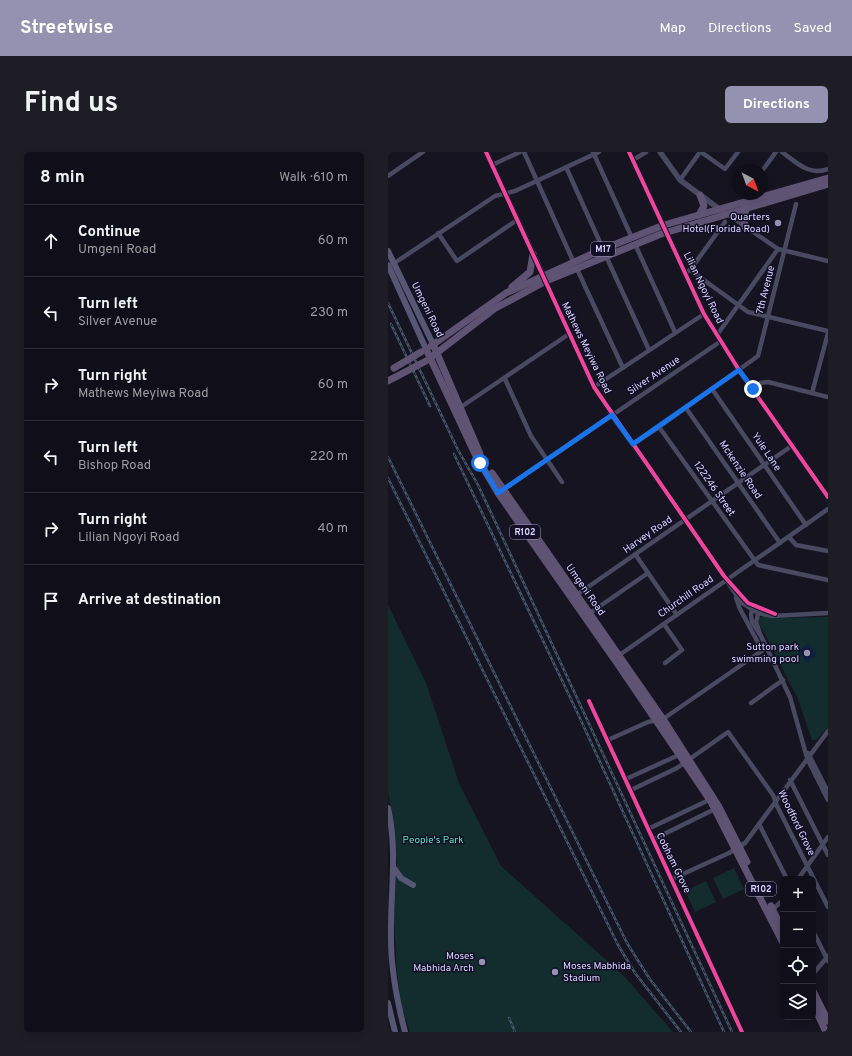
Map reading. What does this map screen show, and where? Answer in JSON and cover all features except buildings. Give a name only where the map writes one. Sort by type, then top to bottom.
[{"type":"main road","name":"M17","points":[[388,370],[423,351],[506,293],[545,279],[604,253],[698,215],[828,178]]},
{"type":"main road","name":"M17","points":[[666,229],[727,214],[828,184]]},
{"type":"main road","points":[[698,215],[704,206],[700,195]]},
{"type":"main road","points":[[745,227],[744,219],[746,208]]},
{"type":"main road","name":"Umgeni Road","points":[[388,251],[390,265],[423,351],[457,410]]},
{"type":"main road","points":[[506,293],[530,272],[533,254]]},
{"type":"main road","name":"Umgeni Road","points":[[390,265],[433,344],[457,410],[476,456],[617,657],[712,798],[780,937]]},
{"type":"main road","name":"M17","points":[[388,381],[428,360],[494,309],[545,279]]},
{"type":"main road","points":[[388,808],[393,837],[394,868],[390,889],[392,957],[395,988],[405,1032]]},
{"type":"main road","name":"Umgeni Road","points":[[737,848],[780,925]]},
{"type":"main road","points":[[394,868],[401,878],[413,884]]},
{"type":"main road","points":[[816,998],[828,1021]]},
{"type":"main road","points":[[388,1003],[395,1032]]},
{"type":"main road","points":[[816,1010],[826,1032]]},
{"type":"street","points":[[388,176],[423,152]]},
{"type":"street","name":"Mathews Meyiwa Road","points":[[486,152],[594,388],[726,579],[736,596],[752,608]]},
{"type":"street","points":[[492,165],[520,152]]},
{"type":"street","points":[[524,152],[623,368]]},
{"type":"street","points":[[390,265],[495,196],[505,194],[537,181],[593,153],[600,152]]},
{"type":"street","points":[[631,155],[646,152]]},
{"type":"street","points":[[680,180],[701,152],[725,169],[738,152]]},
{"type":"street","points":[[767,164],[776,152]]},
{"type":"street","points":[[782,152],[789,155],[808,171],[818,172],[828,169]]},
{"type":"street","points":[[593,153],[675,332]]},
{"type":"street","points":[[660,153],[680,180],[745,227],[785,251],[828,261]]},
{"type":"street","name":"Lilian Ngoyi Road","points":[[631,155],[666,229],[688,271],[704,314],[739,370],[793,445],[828,498]]},
{"type":"street","points":[[566,167],[649,350]]},
{"type":"street","name":"7th Avenue","points":[[633,444],[758,356],[769,317],[796,204]]},
{"type":"street","points":[[438,233],[457,261],[517,220]]},
{"type":"street","points":[[725,222],[688,271],[748,312],[828,332],[812,393]]},
{"type":"street","points":[[717,335],[778,248]]},
{"type":"street","points":[[594,388],[675,332],[704,314]]},
{"type":"street","points":[[457,410],[505,379],[569,334]]},
{"type":"street","name":"Silver Avenue","points":[[500,491],[721,341]]},
{"type":"street","points":[[505,379],[531,436],[562,482]]},
{"type":"street","points":[[753,389],[760,383],[768,382],[828,397]]},
{"type":"street","name":"Yule Lane","points":[[712,389],[806,525]]},
{"type":"street","name":"Mckenzie Road","points":[[686,408],[780,543]]},
{"type":"street","name":"122246 Street","points":[[659,427],[754,561]]},
{"type":"street","name":"Harvey Road","points":[[574,597],[684,519],[793,445]]},
{"type":"street","name":"Churchill Road","points":[[617,657],[726,579],[828,509]]},
{"type":"street","points":[[788,537],[796,545],[828,551]]},
{"type":"street","points":[[635,554],[677,615]]},
{"type":"street","points":[[754,561],[761,567],[828,580]]},
{"type":"street","points":[[587,615],[648,573]]},
{"type":"street","name":"Mathews Meyiwa Road","points":[[726,579],[752,608]]},
{"type":"street","points":[[736,596],[740,609],[783,680],[790,696],[807,754],[828,800]]},
{"type":"street","points":[[761,636],[752,622],[752,608],[775,614],[828,613]]},
{"type":"street","points":[[759,611],[756,622],[764,649]]},
{"type":"street","points":[[664,624],[682,650],[665,663]]},
{"type":"street","points":[[608,740],[648,722],[660,720],[764,649]]},
{"type":"street","points":[[751,703],[783,680]]},
{"type":"street","name":"Cobham Grove","points":[[589,701],[742,1032]]},
{"type":"street","points":[[672,879],[737,848],[750,837],[807,754],[828,731]]},
{"type":"street","name":"Woodford Grove","points":[[686,761],[728,732],[773,795],[828,907]]},
{"type":"street","points":[[626,779],[682,753]]},
{"type":"street","points":[[807,754],[828,792]]},
{"type":"street","points":[[631,790],[677,768],[686,761]]},
{"type":"street","points":[[653,767],[657,777]]},
{"type":"street","points":[[790,780],[828,855]]},
{"type":"street","points":[[648,829],[712,798]]},
{"type":"street","points":[[654,839],[717,808]]},
{"type":"street","points":[[678,815],[683,825]]},
{"type":"street","points":[[759,824],[785,876]]},
{"type":"street","points":[[800,876],[828,837]]},
{"type":"street","points":[[772,910],[780,903]]},
{"type":"street","points":[[816,937],[827,958],[816,971]]},
{"type":"green space","name":"People's Park","points":[[388,605],[426,683],[459,783],[501,866],[624,976],[673,1032],[410,1032],[402,1008],[397,973],[394,920],[397,864],[393,821],[388,791]]},
{"type":"green space","points":[[764,616],[775,618],[828,617],[828,727],[816,740],[812,740],[798,699],[759,623],[759,618]]},
{"type":"green space","points":[[734,868],[744,889],[723,899],[713,878]]},
{"type":"green space","points":[[706,881],[716,902],[695,912],[685,891]]},
{"type":"water","name":"Sutton park swimming pool","points":[[808,643],[817,654],[807,663],[798,652]]},
{"type":"railway","points":[[388,303],[458,450],[477,483],[732,1032]]},
{"type":"railway","points":[[391,324],[430,406]]},
{"type":"railway","points":[[454,454],[578,714],[724,1032]]},
{"type":"railway","points":[[388,457],[627,943],[649,978],[691,1032]]},
{"type":"railway","points":[[388,478],[618,945],[635,973],[681,1032]]},
{"type":"railway","points":[[509,1018],[515,1032]]},
{"type":"cycle path","points":[[486,152],[594,387],[724,576],[748,603],[775,614]]},
{"type":"cycle path","points":[[629,152],[704,314],[739,370],[828,497]]},
{"type":"cycle path","points":[[589,701],[742,1032]]},
{"type":"place","name":"Quarters Hotel(Florida Road)","points":[[778,223]]},
{"type":"place","name":"Sutton park swimming pool","points":[[807,653]]},
{"type":"place","name":"Moses Mabhida Arch","points":[[482,962]]},
{"type":"place","name":"Moses Mabhida Stadium","points":[[555,972]]},
{"type":"route","points":[[480,463],[498,493],[612,415],[633,444],[739,370],[753,389]]}]
